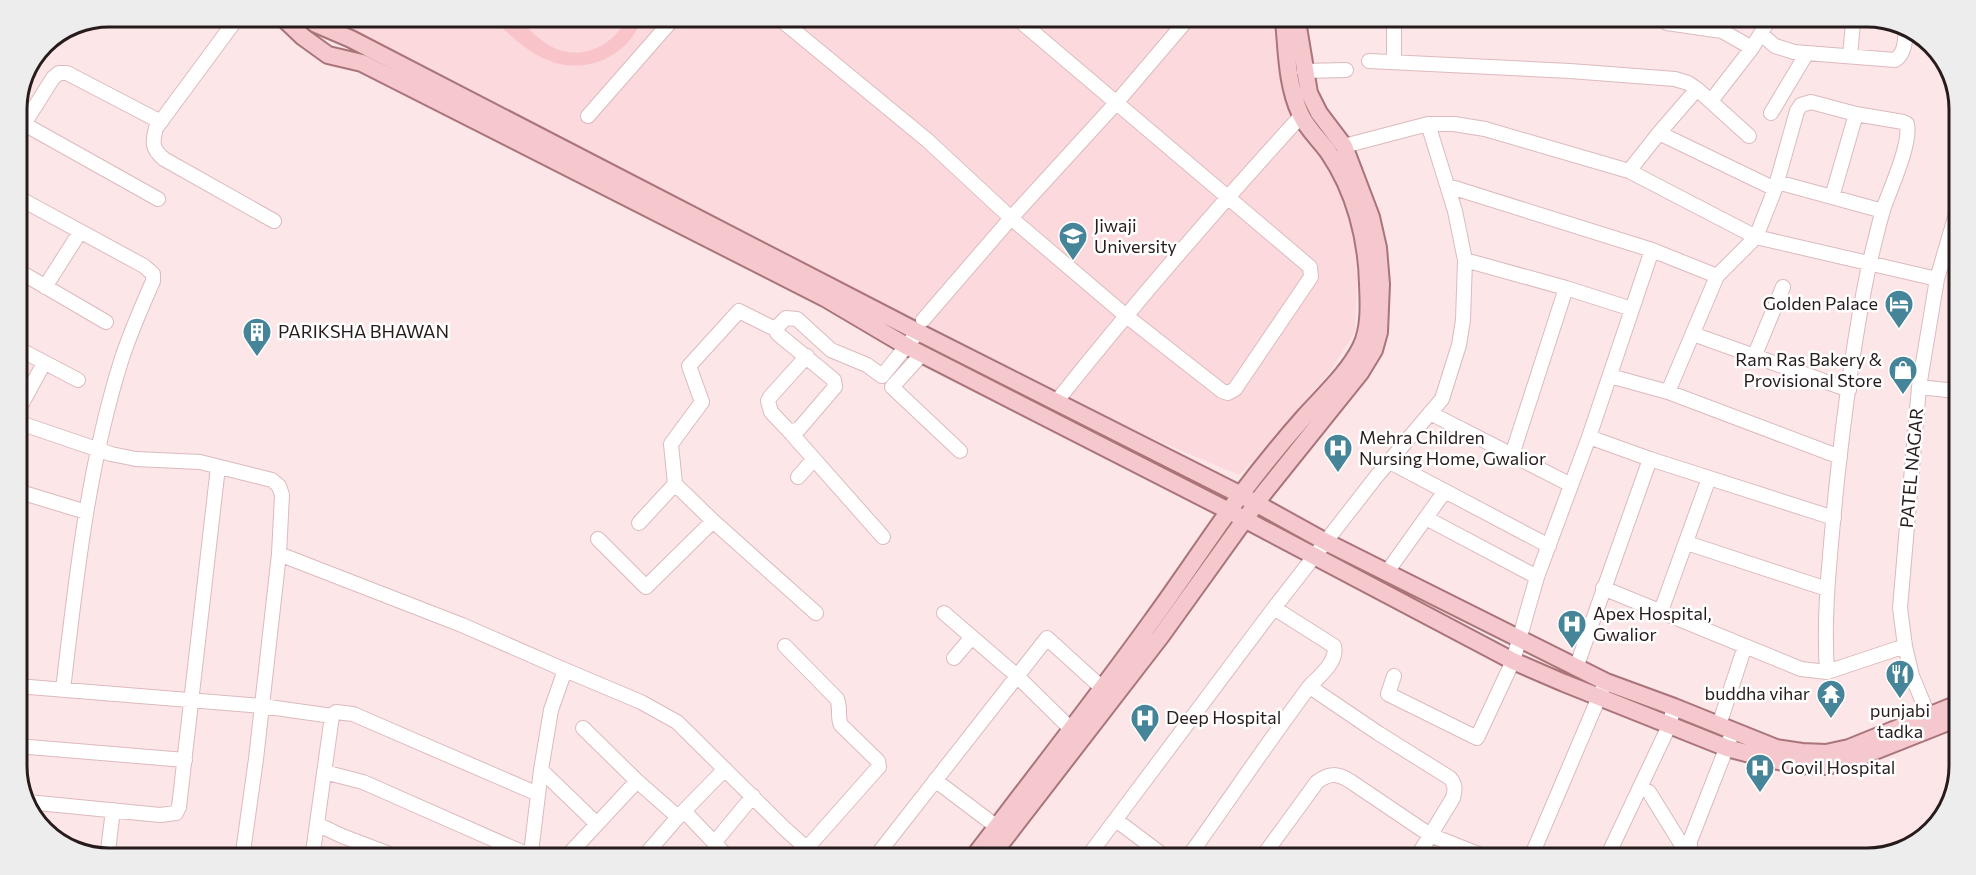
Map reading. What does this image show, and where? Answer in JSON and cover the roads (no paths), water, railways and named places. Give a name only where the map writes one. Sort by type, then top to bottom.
[{"type":"main road","points":[[292,27],[328,55],[362,63],[825,298],[915,350],[1513,661],[1602,690],[1674,707],[1776,748],[1802,753],[1826,753],[1849,748],[1932,722],[1949,720]]},
{"type":"main road","points":[[323,27],[351,39],[920,326],[1056,402],[1576,668],[1602,690],[1669,726],[1727,748],[1773,760],[1800,765],[1827,766],[1852,760],[1932,722],[1949,709]]},
{"type":"main road","points":[[1076,735],[1102,688],[1241,495],[1285,439],[1350,366],[1374,314],[1378,248],[1371,217],[1344,146],[1326,136],[1301,116],[1290,83],[1285,27]]},
{"type":"main road","points":[[983,848],[1002,831],[1076,735],[1176,616],[1257,504],[1360,373],[1374,350],[1379,332],[1374,314],[1366,250],[1349,191],[1337,167],[1314,104],[1304,71],[1298,27]]},
{"type":"main road","points":[[1163,605],[1176,616]]},
{"type":"main road","points":[[998,848],[1002,831]]},
{"type":"street","points":[[231,27],[156,128],[152,142],[154,151],[164,159],[274,221]]},
{"type":"street","points":[[588,116],[666,27]]},
{"type":"street","points":[[790,27],[927,140],[1011,218],[1125,315],[1222,391],[1228,393],[1235,389],[1311,277],[1312,271],[1307,263],[1027,27]]},
{"type":"street","points":[[887,382],[915,350],[920,326],[1011,218],[1117,102],[1181,27]]},
{"type":"street","points":[[1394,27],[1394,62]]},
{"type":"street","points":[[1694,27],[1722,31],[1752,48]]},
{"type":"street","points":[[1850,56],[1853,27]]},
{"type":"street","points":[[1710,101],[1752,48],[1764,29],[1775,46],[1785,50],[1895,60],[1903,51],[1905,36]]},
{"type":"street","points":[[1771,113],[1807,53]]},
{"type":"street","points":[[1369,61],[1570,71],[1675,79],[1697,88],[1749,136]]},
{"type":"street","points":[[1304,71],[1346,70]]},
{"type":"street","points":[[27,119],[53,78],[67,73],[161,122]]},
{"type":"street","points":[[1629,171],[1697,88]]},
{"type":"street","points":[[1668,392],[1717,276],[1756,237],[1776,185],[1797,111],[1801,105],[1811,102],[1907,124],[1906,141],[1883,211],[1869,265],[1849,390],[1827,589],[1825,635],[1827,672]]},
{"type":"street","points":[[1832,197],[1856,114]]},
{"type":"street","points":[[1056,402],[1125,315],[1301,116]]},
{"type":"street","points":[[1094,848],[1274,608],[1442,399],[1459,345],[1465,300],[1465,260],[1455,210],[1428,124]]},
{"type":"street","points":[[1344,146],[1428,124],[1454,124],[1485,129],[1629,171],[1756,237],[1937,279]]},
{"type":"street","points":[[27,126],[158,199]]},
{"type":"street","points":[[1659,133],[1776,185],[1883,211]]},
{"type":"street","points":[[1448,186],[1652,250],[1717,276]]},
{"type":"street","points":[[27,203],[144,266],[153,274],[153,281],[122,359],[99,449],[86,512],[63,690]]},
{"type":"street","points":[[45,287],[80,232]]},
{"type":"street","name":"PATEL NAGAR","points":[[1932,722],[1912,676],[1900,608],[1919,387],[1937,279],[1949,238]]},
{"type":"street","points":[[1394,676],[1388,694],[1478,738],[1513,661],[1537,577],[1589,437],[1652,250]]},
{"type":"street","points":[[1465,260],[1632,309]]},
{"type":"street","points":[[27,276],[106,322]]},
{"type":"street","points":[[1754,357],[1783,287]]},
{"type":"street","points":[[1512,455],[1566,288]]},
{"type":"street","points":[[790,432],[799,429],[835,387],[834,380],[778,334],[775,329],[739,311],[689,366],[702,402],[671,444],[675,484],[713,522],[816,613]]},
{"type":"street","points":[[775,329],[786,318],[797,319],[831,350],[867,365],[960,451]]},
{"type":"street","points":[[1693,334],[1849,390]]},
{"type":"street","points":[[27,354],[78,380]]},
{"type":"street","points":[[807,356],[768,401],[771,412],[883,537]]},
{"type":"street","points":[[27,394],[44,363]]},
{"type":"street","points":[[1610,376],[1668,392],[1840,456]]},
{"type":"street","points":[[1919,387],[1949,390]]},
{"type":"street","points":[[1430,413],[1571,485]]},
{"type":"street","points":[[27,425],[111,454],[130,458],[180,460],[218,467],[272,480],[279,486],[282,495],[279,554],[244,848]]},
{"type":"street","points":[[1589,437],[1834,518]]},
{"type":"street","points":[[798,477],[814,459]]},
{"type":"street","points":[[1576,668],[1650,459]]},
{"type":"street","points":[[1390,462],[1548,546]]},
{"type":"street","points":[[36,803],[159,815],[176,813],[179,807],[193,701],[218,467]]},
{"type":"street","points":[[1661,612],[1709,478]]},
{"type":"street","points":[[639,523],[675,484]]},
{"type":"street","points":[[1387,572],[1446,492]]},
{"type":"street","points":[[27,494],[86,512]]},
{"type":"street","points":[[1426,518],[1537,577]]},
{"type":"street","points":[[598,539],[646,587],[713,522]]},
{"type":"street","points":[[1687,543],[1827,589]]},
{"type":"street","points":[[279,554],[462,625],[641,702],[677,722],[807,848]]},
{"type":"street","points":[[1603,588],[1801,669],[1827,672],[1905,646]]},
{"type":"street","points":[[1195,848],[1310,687],[1333,659],[1334,646],[1274,608]]},
{"type":"street","points":[[944,613],[1017,676],[1076,735]]},
{"type":"street","points":[[954,658],[972,637]]},
{"type":"street","points":[[882,848],[1047,639],[1102,688]]},
{"type":"street","points":[[785,646],[837,699],[840,706],[841,725],[878,761],[879,767],[812,848]]},
{"type":"street","points":[[1690,848],[1690,840],[1727,748],[1726,728],[1744,646]]},
{"type":"street","points":[[532,848],[551,710],[565,670]]},
{"type":"street","points":[[27,687],[262,706],[332,716]]},
{"type":"street","points":[[1310,687],[1454,782],[1453,798],[1422,848]]},
{"type":"street","points":[[1535,848],[1602,690]]},
{"type":"street","points":[[1611,848],[1669,726],[1674,707]]},
{"type":"street","points":[[314,848],[332,716],[336,712],[353,714],[538,794]]},
{"type":"street","points":[[583,728],[638,781],[681,814],[716,848]]},
{"type":"street","points":[[27,747],[185,760]]},
{"type":"street","points":[[651,848],[725,769]]},
{"type":"street","points":[[541,770],[597,824]]},
{"type":"street","points":[[324,772],[363,782],[513,848]]},
{"type":"street","points":[[1269,848],[1317,782],[1328,775],[1340,775],[1430,835],[1463,848]]},
{"type":"street","points":[[935,780],[1002,831]]},
{"type":"street","points":[[575,848],[638,781]]},
{"type":"street","points":[[1640,787],[1649,792],[1684,848]]},
{"type":"street","points":[[718,848],[753,796]]},
{"type":"street","points":[[108,848],[113,810]]},
{"type":"street","points":[[1116,820],[1153,848]]},
{"type":"street","points":[[317,824],[375,848]]},
{"type":"place","name":"Jiwaji University","points":[[1073,262]]},
{"type":"place","name":"Golden Palace","points":[[1899,330]]},
{"type":"place","name":"PARIKSHA BHAWAN","points":[[257,358]]},
{"type":"place","name":"Ram Ras Bakery & Provisional Store","points":[[1903,396]]},
{"type":"place","name":"Mehra Children Nursing Home, Gwalior","points":[[1338,474]]},
{"type":"place","name":"Apex Hospital, Gwalior","points":[[1572,650]]},
{"type":"place","name":"punjabi tadka","points":[[1900,700]]},
{"type":"place","name":"buddha vihar","points":[[1831,720]]},
{"type":"place","name":"Deep Hospital","points":[[1145,744]]},
{"type":"place","name":"Govil Hospital","points":[[1760,794]]}]
